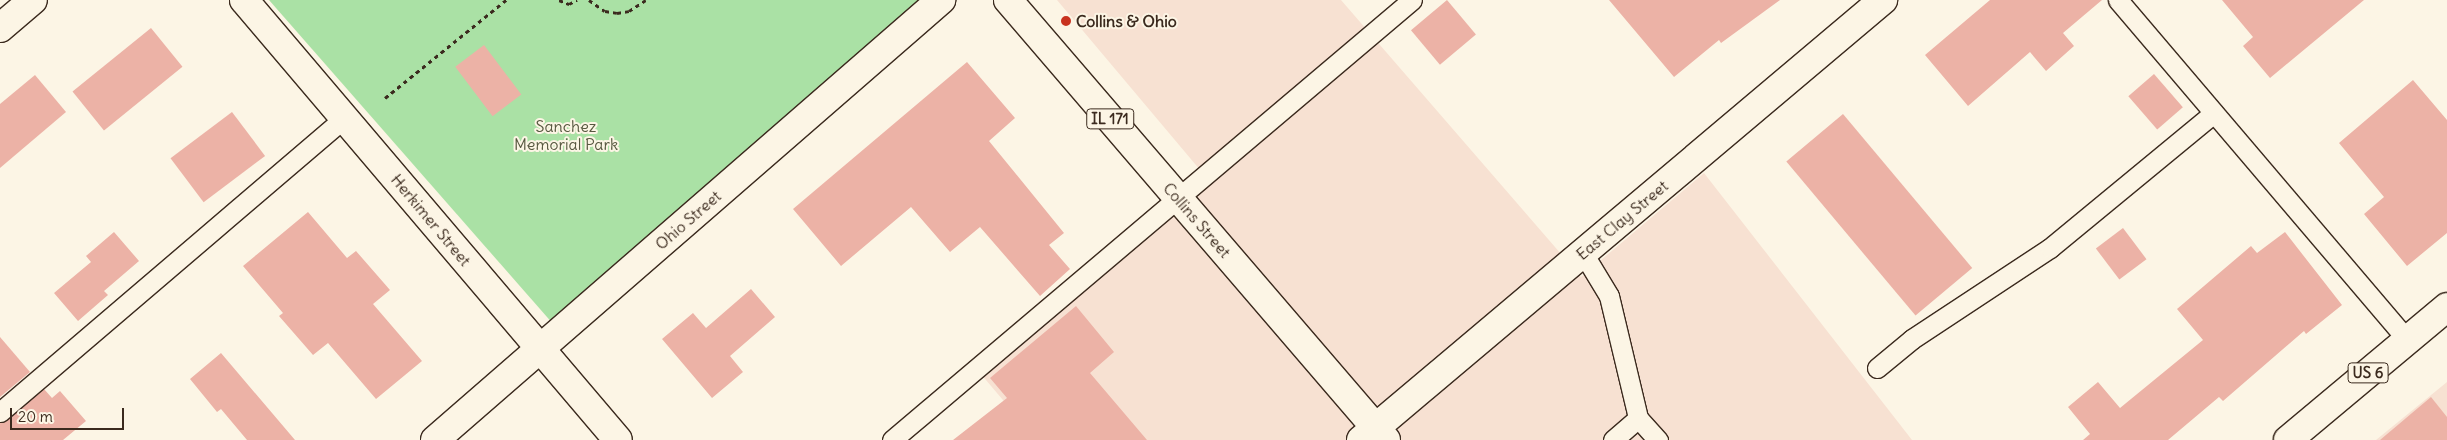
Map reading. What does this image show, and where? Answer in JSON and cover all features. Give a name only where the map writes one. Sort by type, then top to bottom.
[{"type":"street","points":[[0,28],[33,0]]},
{"type":"street","name":"Herkimer Street","points":[[244,0],[618,440]]},
{"type":"street","name":"Ohio Street","points":[[436,440],[941,0]]},
{"type":"street","name":"Collins Street","points":[[1008,0],[1179,200],[1374,436]]},
{"type":"street","name":"East Clay Street","points":[[1374,436],[1583,254],[1883,0]]},
{"type":"street","name":"US 6","points":[[2288,440],[2447,307]]},
{"type":"lane","points":[[892,440],[1179,200],[1412,0]]},
{"type":"lane","points":[[2118,0],[2407,340]]},
{"type":"lane","points":[[1877,368],[1912,339],[2050,248],[2214,113]]},
{"type":"lane","points":[[0,412],[344,118]]},
{"type":"lane","points":[[1583,254],[1610,296],[1638,418],[1658,440]]},
{"type":"lane","points":[[1613,440],[1638,418]]},
{"type":"path","points":[[385,98],[506,0]]},
{"type":"path","points":[[559,0],[569,4],[577,0]]},
{"type":"path","points":[[589,0],[605,11],[617,13],[630,11],[646,0]]},
{"type":"shaded area","points":[[1057,0],[1341,0],[1581,277],[1704,173],[1912,440],[1037,440],[980,373],[1206,177]]},
{"type":"shaded area","points":[[2447,382],[2447,440],[2376,440]]},
{"type":"green space","name":"Sanchez Memorial Park","points":[[269,0],[923,0],[554,325]]},
{"type":"building","points":[[1447,0],[1476,34],[1440,65],[1411,30]]},
{"type":"building","points":[[1609,0],[1780,0],[1721,43],[1719,40],[1674,77]]},
{"type":"building","points":[[1990,0],[2102,0],[2063,33],[2074,46],[2046,71],[2030,52],[1968,106],[1925,55]]},
{"type":"building","points":[[2222,0],[2364,0],[2270,78],[2243,46],[2253,37]]},
{"type":"building","points":[[151,28],[182,67],[104,130],[73,92]]},
{"type":"building","points":[[484,45],[521,95],[493,116],[455,67]]},
{"type":"building","points":[[967,62],[1015,118],[989,141],[1064,233],[1049,245],[1070,269],[1040,296],[980,227],[950,252],[911,207],[841,266],[793,209]]},
{"type":"building","points":[[2154,74],[2183,107],[2157,130],[2128,96]]},
{"type":"building","points":[[35,75],[66,112],[0,168],[0,104]]},
{"type":"building","points":[[2413,80],[2447,120],[2447,233],[2407,266],[2364,214],[2384,197],[2339,143]]},
{"type":"building","points":[[232,112],[265,156],[204,202],[171,158]]},
{"type":"building","points":[[1843,114],[1972,268],[1916,316],[1786,162]]},
{"type":"building","points":[[308,212],[347,258],[356,251],[390,290],[373,304],[422,361],[376,399],[328,343],[313,355],[279,316],[283,313],[243,266]]},
{"type":"building","points":[[2123,228],[2146,259],[2119,280],[2096,248]]},
{"type":"building","points":[[114,232],[139,261],[104,291],[108,295],[78,321],[54,293],[91,262],[86,256]]},
{"type":"building","points":[[2285,232],[2342,305],[2306,334],[2304,331],[2223,401],[2219,397],[2168,440],[2083,440],[2090,434],[2068,407],[2098,382],[2120,408],[2203,340],[2177,309],[2251,246],[2257,253]]},
{"type":"building","points":[[751,289],[775,317],[730,356],[743,372],[712,398],[662,339],[693,313],[706,328]]},
{"type":"building","points":[[1076,306],[1114,352],[1090,373],[1147,440],[953,440],[1007,398],[990,378]]},
{"type":"building","points":[[0,337],[30,372],[0,397]]},
{"type":"building","points":[[221,353],[295,440],[247,440],[221,409],[217,412],[190,379]]},
{"type":"building","points":[[44,389],[52,398],[60,391],[86,421],[63,440],[0,440],[0,423],[7,421]]},
{"type":"building","points":[[2431,397],[2447,417],[2447,440],[2380,440]]},
{"type":"place","name":"Collins & Ohio","points":[[1066,21]]}]
